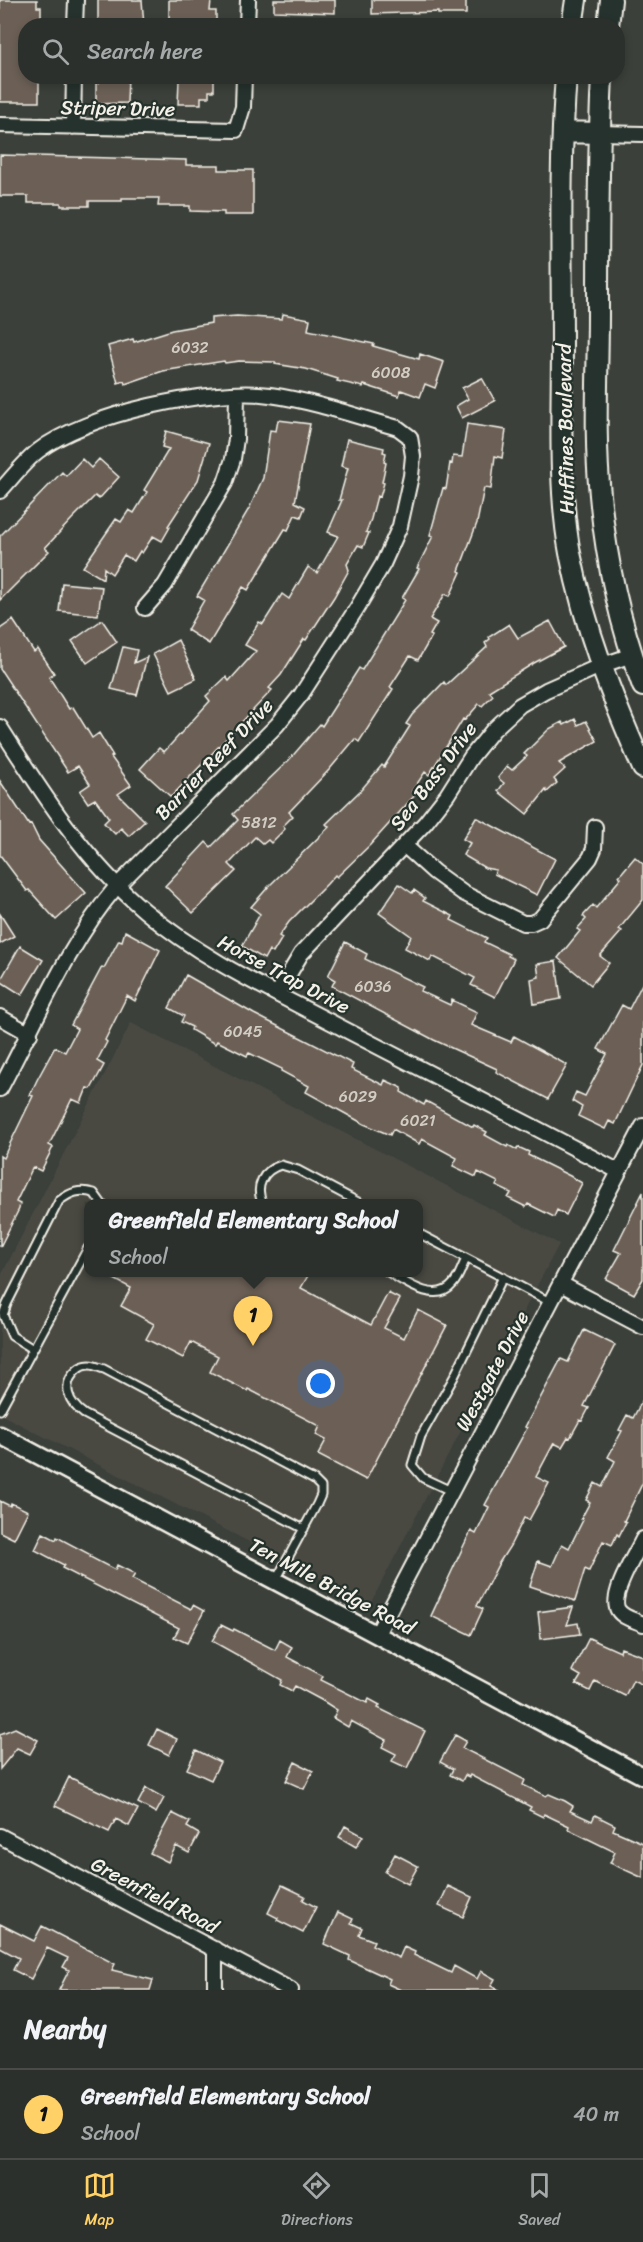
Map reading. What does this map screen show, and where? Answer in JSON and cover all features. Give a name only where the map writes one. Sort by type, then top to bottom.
[{"type":"main road","points":[[573,18],[576,0]]},
{"type":"main road","points":[[609,18],[611,0]]},
{"type":"main road","name":"Huffines Boulevard","points":[[566,84],[562,419],[564,498],[570,551],[600,666],[643,768]]},
{"type":"main road","name":"Huffines Boulevard","points":[[602,84],[599,133],[599,493],[607,552],[632,655],[643,686]]},
{"type":"main road","points":[[564,132],[599,133]]},
{"type":"street","points":[[75,18],[76,0]]},
{"type":"street","points":[[247,18],[248,0]]},
{"type":"street","points":[[73,127],[74,84]]},
{"type":"street","name":"Striper Drive","points":[[0,125],[236,130],[243,107],[244,84]]},
{"type":"street","points":[[599,133],[643,134]]},
{"type":"street","points":[[0,491],[38,452],[64,435],[96,422],[134,411],[204,395],[237,394],[233,459],[225,483],[165,585],[145,608]]},
{"type":"street","name":"Barrier Reef Drive","points":[[0,1089],[79,938],[97,910],[117,886],[277,725],[301,695],[383,564],[400,526],[411,476],[413,456],[410,437],[398,428],[307,402],[269,395],[237,394]]},
{"type":"street","name":"Sea Bass Drive","points":[[277,994],[301,954],[405,846],[447,795],[471,757],[493,730],[520,705],[546,690],[600,666],[632,655]]},
{"type":"street","name":"Horse Trap Drive","points":[[0,727],[69,830],[117,886],[146,912],[207,955],[277,994],[618,1171]]},
{"type":"street","points":[[405,846],[434,872],[463,892],[517,921],[531,923],[540,919],[586,865],[594,849],[595,827]]},
{"type":"street","points":[[0,1017],[30,1034]]},
{"type":"street","name":"Westgate Drive","points":[[377,1634],[643,1126]]},
{"type":"street","points":[[561,1284],[643,1327]]},
{"type":"street","name":"Ten Mile Bridge Road","points":[[0,1435],[643,1776]]},
{"type":"street","points":[[643,1539],[622,1581],[616,1603],[618,1610],[624,1616],[643,1624]]},
{"type":"street","name":"Greenfield Road","points":[[0,1836],[291,1990]]},
{"type":"street","points":[[214,1990],[215,1949]]},
{"type":"lane","points":[[261,1199],[258,1193],[260,1182],[266,1172],[280,1165],[298,1170],[354,1199]]},
{"type":"lane","points":[[33,1349],[12,1336],[3,1315],[7,1304],[59,1201],[73,1192],[83,1190],[94,1193],[99,1199]]},
{"type":"lane","points":[[423,1236],[550,1302]]},
{"type":"lane","points":[[0,1410],[84,1255]]},
{"type":"lane","points":[[397,1277],[422,1291],[438,1292],[453,1285],[466,1259]]},
{"type":"lane","points":[[451,1491],[423,1478],[412,1465],[421,1436],[454,1377],[503,1277]]},
{"type":"lane","points":[[276,1580],[304,1529],[321,1495],[321,1487],[314,1480],[111,1373],[90,1365],[81,1367],[74,1373],[67,1388],[74,1407],[84,1414],[304,1529]]},
{"type":"shaded area","points":[[131,1023],[559,1244],[370,1604],[0,1414],[0,1278]]},
{"type":"building","points":[[0,0],[37,0],[37,7],[41,7],[41,18],[18,18],[18,84],[39,84],[39,102],[0,102]]},
{"type":"building","points":[[98,0],[142,0],[143,18],[98,18]]},
{"type":"building","points":[[169,0],[211,0],[210,11],[216,11],[216,18],[169,18]]},
{"type":"building","points":[[274,0],[335,0],[335,13],[274,11]]},
{"type":"building","points":[[372,0],[466,0],[466,14],[438,14],[438,12],[372,14]]},
{"type":"building","points":[[96,84],[128,84],[127,103],[96,104]]},
{"type":"building","points":[[179,84],[214,84],[214,91],[209,91],[209,97],[201,97],[201,104],[178,104]]},
{"type":"building","points":[[0,155],[186,160],[186,165],[219,165],[219,170],[253,170],[253,215],[224,215],[224,212],[190,211],[190,206],[158,206],[159,198],[89,201],[89,206],[28,203],[28,196],[0,196]]},
{"type":"building","points":[[283,314],[310,319],[308,330],[374,344],[373,346],[419,359],[420,354],[444,362],[435,388],[425,384],[420,397],[401,390],[399,396],[364,385],[363,387],[337,381],[338,379],[306,369],[275,364],[275,362],[239,361],[225,363],[224,361],[163,371],[125,384],[124,381],[118,383],[108,346],[211,323],[211,318],[237,316],[282,319]]},
{"type":"building","points":[[482,378],[495,401],[462,418],[456,406],[468,399],[462,388]]},
{"type":"building","points":[[278,420],[310,424],[295,502],[305,507],[301,517],[295,515],[288,530],[285,529],[248,590],[243,587],[209,644],[187,630],[204,600],[197,596],[250,507],[263,478],[270,430],[276,431]]},
{"type":"building","points":[[467,424],[506,430],[502,458],[495,456],[491,489],[484,488],[477,523],[459,571],[461,572],[450,596],[445,594],[430,619],[437,623],[430,635],[432,636],[418,660],[410,656],[390,687],[393,689],[359,742],[355,739],[289,812],[293,816],[283,826],[285,829],[271,843],[268,840],[263,844],[255,837],[229,864],[236,871],[193,913],[165,886],[206,842],[211,847],[238,820],[233,814],[289,760],[320,724],[322,726],[359,668],[362,670],[405,600],[402,598],[419,569],[417,568],[433,536],[430,535],[443,488],[446,489],[450,463],[452,464],[453,456],[462,457]]},
{"type":"building","points":[[166,431],[209,443],[198,480],[168,526],[170,527],[162,541],[153,536],[134,561],[124,555],[112,574],[104,568],[103,579],[83,567],[116,519],[121,522],[129,510],[134,513],[147,492],[144,490],[169,449],[162,447]]},
{"type":"building","points":[[347,439],[384,448],[383,452],[386,453],[382,482],[384,483],[380,497],[377,496],[366,532],[369,533],[363,547],[358,545],[347,564],[349,570],[334,597],[281,675],[269,688],[272,690],[171,797],[140,769],[159,748],[164,752],[210,701],[206,696],[226,677],[229,681],[256,651],[245,645],[259,622],[263,624],[282,594],[289,599],[308,567],[317,573],[338,536],[328,532],[342,500],[339,500],[348,468],[341,466]]},
{"type":"building","points":[[82,459],[91,468],[99,459],[119,477],[99,499],[95,496],[72,519],[45,548],[49,551],[0,600],[0,536],[62,472],[66,476]]},
{"type":"building","points":[[62,583],[102,587],[98,615],[59,611]]},
{"type":"building","points":[[13,620],[34,652],[38,649],[54,673],[49,677],[69,709],[73,707],[92,738],[99,733],[113,756],[111,757],[131,785],[118,794],[145,821],[129,836],[121,828],[115,834],[104,823],[109,818],[95,799],[88,803],[80,791],[90,784],[78,766],[68,772],[0,669],[0,629]]},
{"type":"building","points":[[102,620],[117,642],[87,663],[72,641]]},
{"type":"building","points":[[550,621],[564,647],[489,691],[493,695],[482,706],[479,704],[465,720],[463,719],[429,775],[425,772],[412,791],[416,794],[370,845],[337,877],[335,875],[289,922],[279,936],[282,938],[273,953],[269,950],[264,959],[242,946],[260,914],[251,907],[329,827],[326,824],[361,790],[382,765],[384,767],[410,726],[406,724],[412,715],[444,682],[446,685],[487,647],[485,643],[490,639],[489,637],[509,624],[518,638]]},
{"type":"building","points":[[178,640],[196,679],[171,691],[153,654]]},
{"type":"building","points":[[123,647],[137,650],[134,663],[147,657],[137,695],[111,689]]},
{"type":"building","points":[[575,719],[578,725],[586,721],[597,741],[559,763],[565,769],[554,779],[557,783],[547,792],[546,790],[527,814],[498,791],[504,783],[498,778],[507,766],[512,770],[527,756],[524,754],[549,729],[562,722],[564,725]]},
{"type":"building","points":[[0,781],[29,825],[31,824],[39,840],[86,893],[56,920],[29,890],[27,891],[0,855]]},
{"type":"building","points":[[476,817],[555,859],[537,895],[494,874],[496,870],[485,868],[463,855],[470,843],[463,839]]},
{"type":"building","points":[[635,857],[643,864],[643,900],[619,929],[622,931],[600,956],[609,963],[591,985],[558,958],[580,931],[577,929],[586,919],[583,916],[593,905],[596,908]]},
{"type":"building","points":[[399,884],[412,893],[414,890],[425,898],[423,901],[453,916],[451,920],[487,938],[484,942],[509,954],[508,956],[514,959],[495,997],[471,985],[475,978],[432,956],[430,961],[405,948],[411,936],[379,913]]},
{"type":"building","points":[[0,914],[14,936],[0,944]]},
{"type":"building","points":[[125,931],[160,950],[135,1001],[127,996],[105,1040],[107,1042],[97,1061],[104,1065],[91,1089],[87,1088],[81,1103],[72,1099],[49,1145],[53,1147],[41,1171],[33,1167],[16,1202],[20,1204],[19,1209],[0,1247],[0,1156],[3,1158],[33,1096],[30,1095],[37,1080],[55,1047],[65,1052],[77,1029],[71,1025],[102,967],[104,968],[119,940],[122,941]]},
{"type":"building","points":[[345,942],[367,954],[365,959],[423,987],[420,991],[450,1005],[452,1000],[477,1012],[471,1025],[511,1042],[514,1036],[567,1065],[548,1099],[496,1072],[497,1069],[434,1040],[332,986],[335,980],[328,976]]},
{"type":"building","points":[[20,946],[43,960],[22,995],[0,981]]},
{"type":"building","points":[[556,961],[561,999],[534,1004],[531,979],[539,977],[537,964]]},
{"type":"building","points":[[186,975],[254,1014],[353,1064],[351,1069],[383,1085],[385,1080],[402,1088],[401,1092],[424,1105],[426,1101],[473,1127],[474,1125],[487,1132],[485,1135],[507,1147],[508,1145],[517,1150],[518,1147],[529,1152],[528,1155],[582,1183],[566,1215],[557,1210],[554,1217],[528,1204],[526,1207],[508,1198],[511,1193],[496,1186],[498,1182],[478,1172],[476,1177],[453,1166],[457,1158],[422,1139],[419,1144],[393,1129],[390,1135],[364,1124],[306,1092],[309,1086],[281,1071],[282,1069],[249,1053],[247,1056],[217,1041],[215,1044],[191,1030],[192,1027],[181,1022],[184,1016],[169,1008]]},
{"type":"building","points":[[643,982],[643,1065],[615,1124],[609,1121],[605,1129],[578,1116],[582,1107],[572,1101],[576,1092],[585,1096],[607,1054],[598,1049],[622,1005],[629,1009]]},
{"type":"building","points":[[643,1192],[643,1279],[634,1294],[606,1279],[621,1253],[614,1250]]},
{"type":"building","points":[[110,1277],[307,1277],[301,1288],[371,1325],[388,1293],[400,1299],[384,1328],[404,1338],[418,1310],[447,1325],[366,1480],[318,1455],[326,1440],[316,1435],[320,1426],[210,1372],[218,1356],[191,1342],[183,1358],[146,1339],[154,1324],[121,1306],[131,1288]]},
{"type":"building","points":[[584,1330],[615,1345],[584,1406],[589,1408],[582,1421],[580,1420],[562,1447],[554,1443],[536,1477],[549,1483],[529,1520],[524,1518],[499,1563],[477,1606],[483,1609],[471,1635],[431,1616],[471,1531],[476,1534],[489,1507],[485,1505],[561,1359],[568,1362]]},
{"type":"building","points":[[643,1399],[643,1482],[619,1536],[617,1534],[612,1545],[603,1541],[589,1571],[585,1569],[575,1601],[530,1586],[538,1561],[552,1566],[562,1544],[569,1548],[590,1502],[586,1500],[595,1483],[602,1487],[615,1461],[608,1457],[622,1431],[619,1430],[627,1415],[633,1418]]},
{"type":"building","points":[[0,1501],[10,1506],[11,1503],[28,1511],[14,1539],[0,1532]]},
{"type":"building","points":[[43,1533],[56,1540],[57,1537],[115,1570],[117,1565],[135,1574],[132,1579],[191,1609],[193,1605],[204,1611],[187,1643],[174,1637],[179,1628],[62,1568],[64,1565],[35,1550]]},
{"type":"building","points":[[573,1607],[567,1625],[578,1623],[580,1634],[541,1639],[538,1612]]},
{"type":"building","points":[[221,1625],[233,1631],[234,1629],[275,1650],[280,1640],[292,1647],[287,1657],[323,1676],[321,1680],[367,1703],[369,1699],[380,1705],[378,1708],[425,1731],[407,1768],[392,1761],[396,1754],[382,1747],[386,1740],[351,1721],[348,1727],[333,1718],[337,1710],[323,1701],[295,1686],[292,1691],[280,1685],[282,1680],[212,1641]]},
{"type":"building","points":[[589,1638],[620,1652],[621,1648],[643,1656],[643,1685],[633,1680],[625,1696],[595,1681],[590,1691],[576,1684],[581,1676],[572,1671]]},
{"type":"building","points":[[15,1728],[38,1740],[30,1754],[17,1748],[0,1769],[0,1734]]},
{"type":"building","points":[[157,1729],[177,1739],[169,1755],[149,1745]]},
{"type":"building","points":[[455,1735],[466,1741],[462,1748],[525,1780],[523,1785],[546,1796],[549,1794],[565,1801],[573,1806],[570,1811],[592,1821],[595,1815],[615,1825],[613,1830],[643,1843],[643,1878],[610,1863],[615,1852],[568,1829],[569,1826],[544,1814],[543,1817],[529,1810],[531,1807],[470,1775],[469,1777],[465,1775],[462,1781],[450,1775],[453,1769],[440,1762]]},
{"type":"building","points":[[196,1750],[220,1762],[211,1780],[187,1769]]},
{"type":"building","points":[[295,1762],[313,1771],[304,1789],[286,1781]]},
{"type":"building","points":[[69,1777],[138,1809],[129,1826],[116,1819],[109,1832],[55,1806]]},
{"type":"building","points":[[146,1788],[164,1798],[156,1813],[138,1803]]},
{"type":"building","points":[[172,1813],[190,1822],[187,1827],[199,1834],[189,1853],[176,1846],[168,1862],[150,1853]]},
{"type":"building","points":[[345,1826],[363,1836],[356,1847],[339,1837]]},
{"type":"building","points":[[395,1854],[418,1866],[408,1884],[385,1872]]},
{"type":"building","points":[[282,1885],[305,1896],[303,1900],[316,1907],[303,1933],[268,1913]]},
{"type":"building","points":[[448,1886],[472,1897],[463,1917],[439,1906]]},
{"type":"building","points":[[338,1912],[353,1919],[351,1923],[362,1928],[359,1935],[374,1941],[372,1945],[399,1958],[404,1947],[415,1952],[414,1955],[451,1973],[454,1966],[477,1979],[481,1971],[495,1979],[491,1986],[499,1990],[401,1990],[388,1984],[390,1979],[349,1960],[350,1956],[324,1944]]},
{"type":"building","points":[[0,1924],[34,1941],[42,1926],[115,1964],[112,1970],[153,1980],[150,1990],[59,1990],[69,1970],[63,1967],[68,1958],[47,1948],[31,1979],[13,1970],[19,1958],[0,1948]]},
{"type":"place","name":"Greenfield Elementary School","points":[[253,1346]]}]
